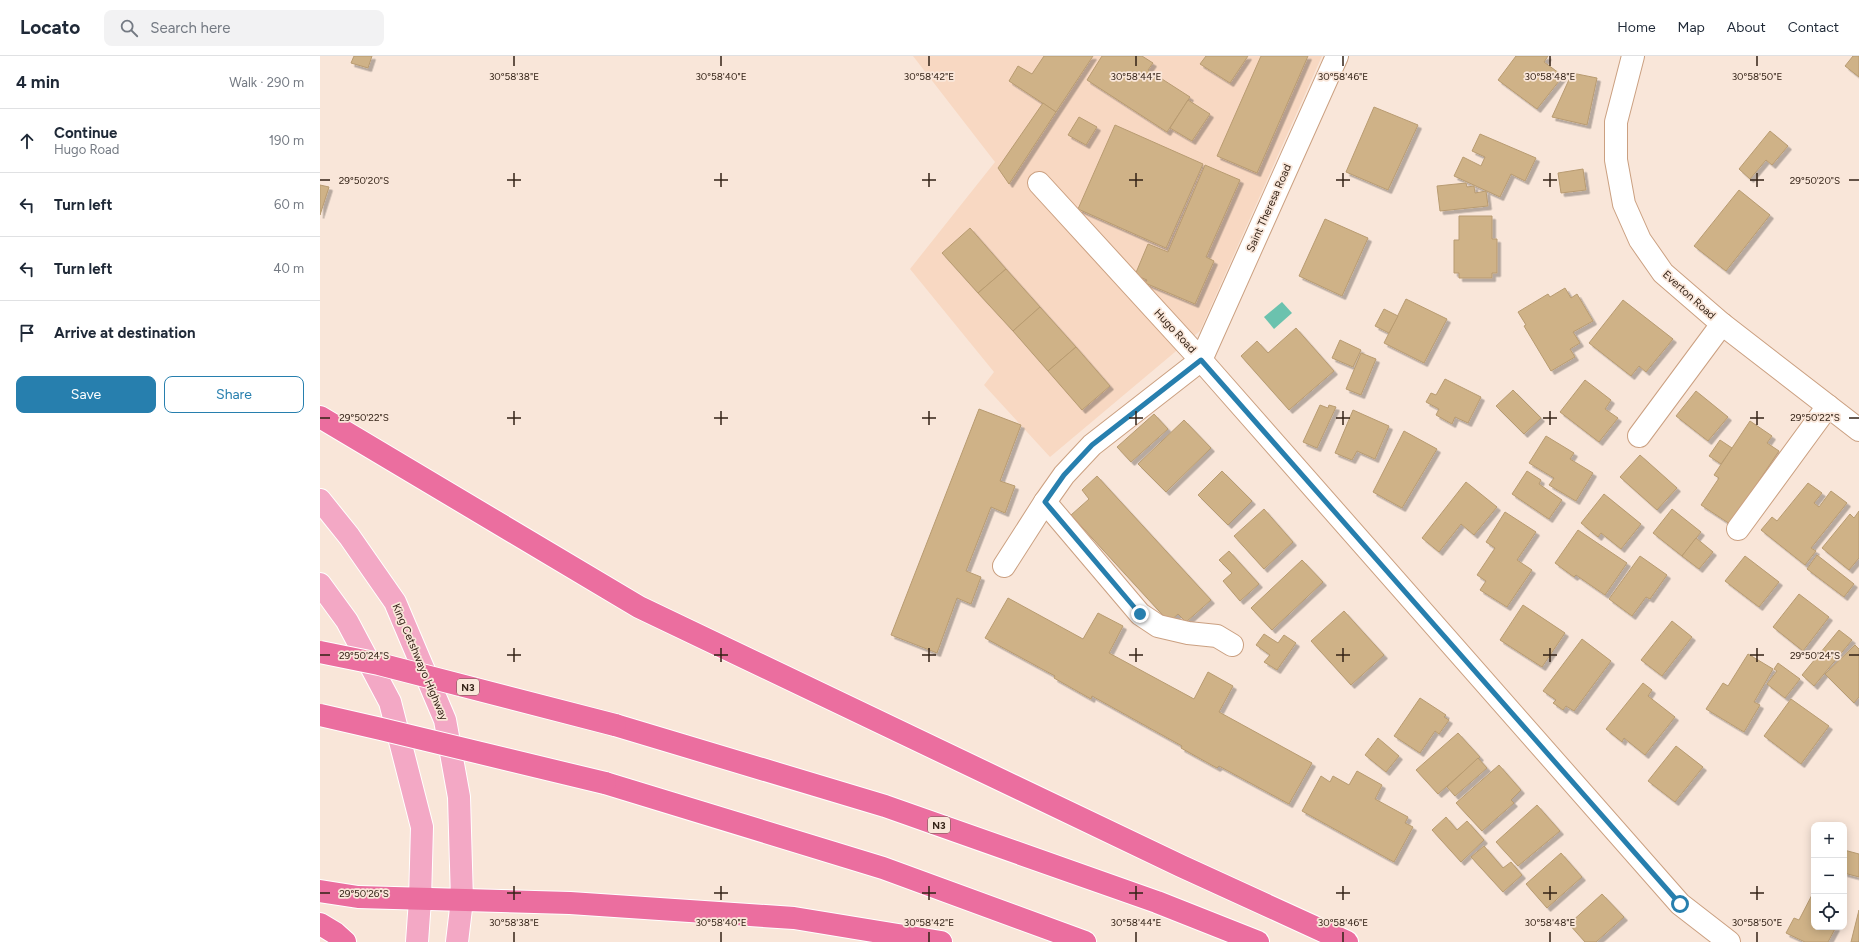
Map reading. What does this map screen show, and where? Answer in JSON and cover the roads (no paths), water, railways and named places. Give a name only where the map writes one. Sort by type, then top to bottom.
[{"type":"highway","points":[[320,416],[639,607],[1174,863],[1347,942]]},
{"type":"highway","name":"N3","points":[[320,652],[379,664],[615,725],[885,806],[1157,902],[1258,942]]},
{"type":"highway","points":[[320,715],[381,728],[605,783],[883,868],[1085,942]]},
{"type":"highway","points":[[320,891],[358,897],[420,900],[570,903],[794,918],[941,942]]},
{"type":"highway","points":[[320,924],[335,933],[345,942]]},
{"type":"main road","name":"King Cetshwayo Highway","points":[[320,500],[349,536],[396,602],[446,720],[459,796],[462,900],[457,942]]},
{"type":"main road","points":[[320,584],[347,621],[390,702],[422,827],[417,942]]},
{"type":"street","name":"Saint Theresa Road","points":[[1201,360],[1337,56]]},
{"type":"street","name":"Everton Road","points":[[1633,56],[1616,122],[1616,160],[1624,204],[1640,240],[1663,273],[1722,324],[1859,430]]},
{"type":"street","name":"Hugo Road","points":[[1039,183],[1201,360],[1680,904],[1729,942]]},
{"type":"street","points":[[1639,436],[1722,324]]},
{"type":"street","points":[[1004,566],[1064,475],[1092,445],[1201,360]]},
{"type":"street","points":[[1738,529],[1828,406]]},
{"type":"street","points":[[1045,502],[1140,614],[1158,626],[1188,633],[1217,636],[1232,645]]},
{"type":"water","points":[[1282,302],[1292,313],[1274,329],[1264,317]]}]
